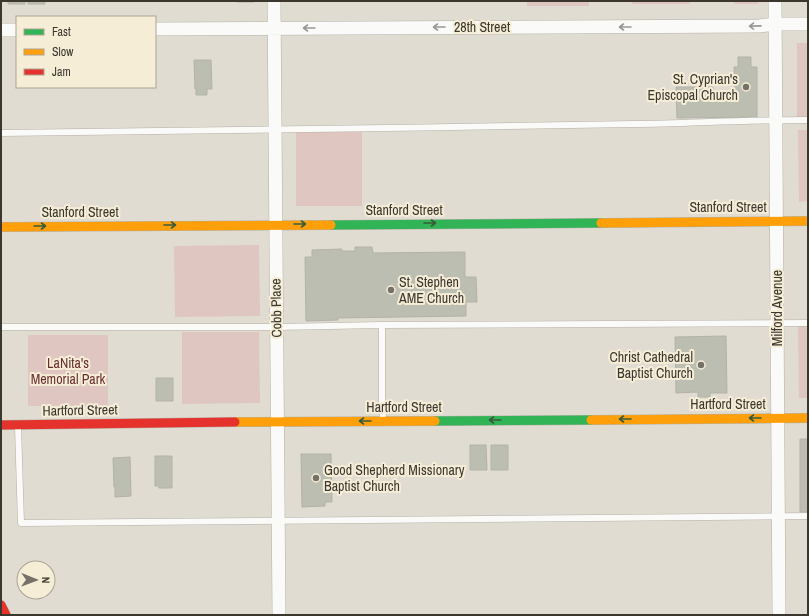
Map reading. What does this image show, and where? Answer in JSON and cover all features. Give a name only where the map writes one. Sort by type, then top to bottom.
[{"type":"street","name":"Cobb Place","points":[[274,1],[279,615]]},
{"type":"street","name":"Milford Avenue","points":[[775,1],[778,615]]},
{"type":"street","name":"28th Street","points":[[156,29],[759,26],[775,24],[808,24]]},
{"type":"street","points":[[1,30],[16,30]]},
{"type":"street","name":"Stanford Street","points":[[1,226],[808,221]]},
{"type":"street","name":"Hartford Street","points":[[1,425],[808,418]]},
{"type":"street","points":[[1,605],[6,615]]},
{"type":"lane","points":[[1,133],[275,130],[808,120]]},
{"type":"lane","points":[[1,327],[276,327],[382,325],[808,323]]},
{"type":"lane","points":[[382,325],[382,402],[384,421]]},
{"type":"lane","points":[[18,425],[21,523],[278,522],[808,516]]},
{"type":"green space","points":[[527,1],[589,1],[589,6],[527,6]]},
{"type":"green space","points":[[632,1],[690,1],[690,4],[632,4]]},
{"type":"green space","points":[[734,1],[758,1],[758,4],[734,4]]},
{"type":"green space","points":[[797,43],[808,43],[808,118],[797,118]]},
{"type":"green space","points":[[798,130],[808,130],[808,201],[799,202]]},
{"type":"green space","points":[[296,132],[362,132],[362,206],[296,206]]},
{"type":"green space","points":[[259,245],[260,316],[175,317],[174,246]]},
{"type":"green space","points":[[798,326],[808,326],[808,398],[799,398]]},
{"type":"green space","points":[[182,332],[259,332],[260,403],[182,404]]},
{"type":"green space","name":"LaNita's Memorial Park","points":[[28,335],[108,335],[108,406],[28,406]]},
{"type":"building","points":[[8,1],[25,1],[25,4],[8,4]]},
{"type":"building","points":[[28,1],[45,1],[45,4],[28,4]]},
{"type":"building","points":[[254,1],[254,2],[237,2]]},
{"type":"building","name":"St. Cyprian's Episcopal Church","points":[[738,57],[751,57],[751,67],[757,67],[757,117],[677,118],[676,87],[713,87],[713,94],[728,94],[728,100],[735,100],[734,67],[738,67]]},
{"type":"building","points":[[194,60],[211,60],[212,89],[207,89],[207,95],[196,95]]},
{"type":"building","name":"St. Stephen AME Church","points":[[355,247],[372,247],[373,253],[465,252],[465,277],[476,277],[477,302],[466,302],[466,316],[338,318],[338,320],[306,321],[305,257],[312,257],[312,250],[342,249],[342,251],[355,251]]},
{"type":"building","name":"Christ Cathedral Baptist Church","points":[[726,336],[727,393],[710,393],[710,397],[698,397],[698,392],[676,393],[675,337]]},
{"type":"building","points":[[156,378],[173,378],[173,401],[156,401]]},
{"type":"building","points":[[800,439],[808,439],[808,512],[800,512]]},
{"type":"building","points":[[470,445],[486,445],[487,470],[470,470]]},
{"type":"building","points":[[491,445],[508,445],[508,470],[491,470]]},
{"type":"building","name":"Good Shepherd Missionary Baptist Church","points":[[301,454],[331,454],[332,502],[325,502],[325,506],[302,507]]},
{"type":"building","points":[[155,456],[172,456],[172,488],[159,488],[159,486],[155,486]]},
{"type":"building","points":[[130,457],[131,496],[115,497],[113,458]]},
{"type":"traffic: fast","points":[[331,225],[601,223]]},
{"type":"traffic: fast","points":[[435,421],[591,420]]},
{"type":"traffic: slow","points":[[601,223],[808,221]]},
{"type":"traffic: slow","points":[[1,227],[331,225]]},
{"type":"traffic: slow","points":[[591,420],[808,418]]},
{"type":"traffic: slow","points":[[235,422],[435,421]]},
{"type":"traffic: jam","points":[[1,425],[235,422]]},
{"type":"traffic: jam","points":[[1,605],[6,615]]},
{"type":"place","name":"St. Cyprian's Episcopal Church","points":[[746,87]]},
{"type":"place","name":"St. Stephen AME Church","points":[[391,290]]},
{"type":"place","name":"Christ Cathedral Baptist Church","points":[[701,365]]},
{"type":"place","name":"Good Shepherd Missionary Baptist Church","points":[[316,478]]}]
